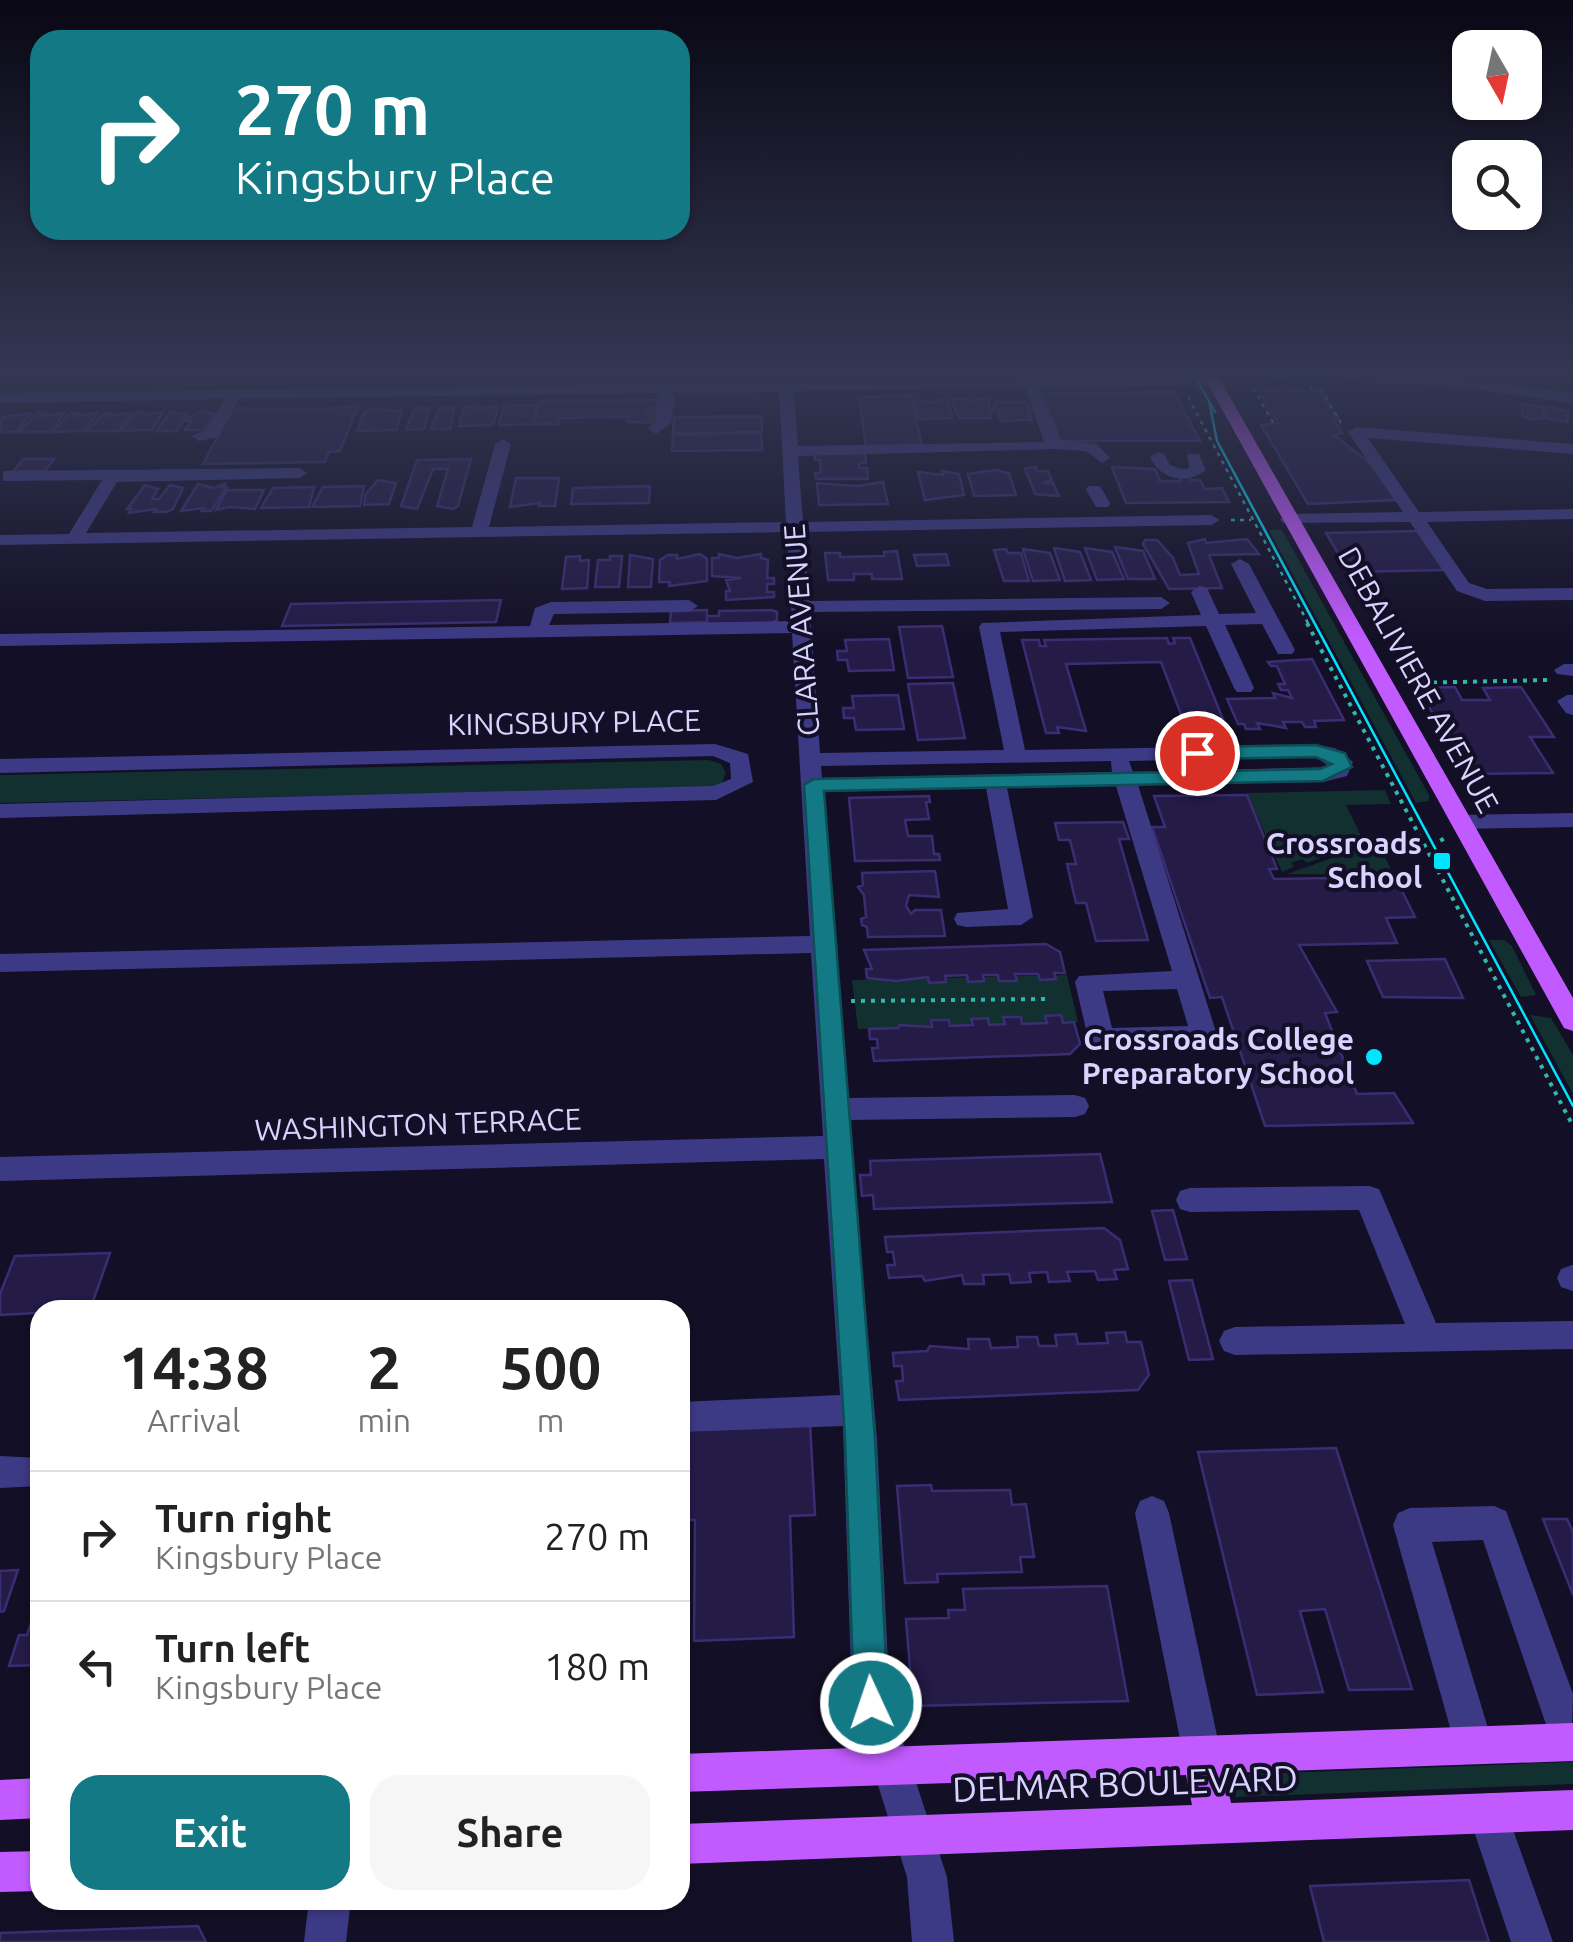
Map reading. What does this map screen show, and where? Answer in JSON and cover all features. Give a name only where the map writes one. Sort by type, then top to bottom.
[{"type":"main road","name":"DEBALIVIERE AVENUE","points":[[1258,462],[1451,830],[1573,1021]]},
{"type":"main road","name":"DELMAR BOULEVARD","points":[[690,1772],[1572,1742]]},
{"type":"main road","points":[[1202,1754],[1215,1824]]},
{"type":"main road","points":[[0,1800],[30,1798]]},
{"type":"main road","name":"DELMAR BOULEVARD","points":[[690,1844],[1573,1810]]},
{"type":"main road","points":[[0,1872],[30,1870]]},
{"type":"street","points":[[479,532],[498,462]]},
{"type":"street","name":"CLARA AVENUE","points":[[791,462],[858,1410],[871,1703],[927,1877],[933,1942]]},
{"type":"street","points":[[1160,462],[1163,468],[1186,468]]},
{"type":"street","points":[[1377,462],[1462,588],[1472,593],[1573,594]]},
{"type":"street","points":[[74,538],[111,478],[299,473]]},
{"type":"street","points":[[3,476],[111,478]]},
{"type":"street","points":[[1289,519],[1573,514]]},
{"type":"street","points":[[0,540],[1211,520]]},
{"type":"street","points":[[1240,564],[1285,650]]},
{"type":"street","points":[[1200,592],[1244,688]]},
{"type":"street","points":[[0,640],[538,631],[1161,603]]},
{"type":"street","points":[[538,631],[542,612],[552,608],[689,606]]},
{"type":"street","points":[[1016,756],[989,627],[1269,618]]},
{"type":"street","points":[[0,626],[34,630],[122,622],[261,620]]},
{"type":"street","points":[[1573,701],[1567,701],[1573,710]]},
{"type":"street","name":"KINGSBURY PLACE","points":[[0,766],[715,750],[740,759],[742,782],[716,793],[0,811]]},
{"type":"street","points":[[1316,751],[1342,762],[1338,771],[1323,775],[1127,785],[813,772],[1016,756],[1118,754],[1316,751]]},
{"type":"street","points":[[1118,754],[1188,980]]},
{"type":"street","points":[[966,919],[1021,917],[995,781]]},
{"type":"street","points":[[1451,830],[1573,820]]},
{"type":"street","points":[[0,964],[823,944]]},
{"type":"street","points":[[834,1109],[1075,1106]]},
{"type":"street","name":"WASHINGTON TERRACE","points":[[0,1169],[837,1147]]},
{"type":"street","points":[[1190,1200],[1369,1198],[1426,1338]]},
{"type":"street","points":[[1235,1342],[1573,1335]]},
{"type":"street","points":[[690,1417],[858,1410]]},
{"type":"street","points":[[0,1472],[30,1472]]},
{"type":"street","points":[[1152,1513],[1202,1754]]},
{"type":"street","points":[[1474,1745],[1410,1525],[1494,1523],[1572,1742]]},
{"type":"street","points":[[1488,1813],[1532,1942]]},
{"type":"street","points":[[326,1942],[329,1910]]},
{"type":"path","points":[[1221,462],[1573,1126]]},
{"type":"path","points":[[1412,683],[1548,680],[1569,670]]},
{"type":"path","points":[[1445,845],[1451,830]]},
{"type":"path","points":[[826,1001],[1046,1000]]},
{"type":"green space","points":[[1269,530],[1282,530],[1429,801],[1416,803]]},
{"type":"green space","points":[[709,760],[721,764],[726,773],[722,783],[712,787],[0,803],[0,775]]},
{"type":"green space","points":[[1385,790],[1391,804],[1346,805],[1364,842],[1307,863],[1302,859],[1291,863],[1294,867],[1282,872],[1247,793]]},
{"type":"green space","points":[[1377,842],[1394,875],[1287,874]]},
{"type":"green space","points":[[1489,940],[1504,940],[1512,946],[1536,995],[1521,997]]},
{"type":"green space","points":[[1067,975],[1078,1022],[858,1029],[852,980]]},
{"type":"green space","points":[[1530,1015],[1551,1018],[1573,1055],[1573,1094]]},
{"type":"green space","points":[[1573,1762],[1573,1784],[1236,1797],[1231,1775]]},
{"type":"building","points":[[21,462],[52,462],[45,471],[13,472]]},
{"type":"building","points":[[204,462],[325,462],[325,462]]},
{"type":"building","points":[[416,462],[470,462],[458,506],[437,506],[448,469],[433,469],[417,509],[401,506]]},
{"type":"building","points":[[820,462],[866,462],[859,463],[859,468],[867,468],[868,479],[816,479],[815,473],[821,473]]},
{"type":"building","points":[[1283,462],[1368,462],[1396,500],[1308,504]]},
{"type":"building","points":[[1036,467],[1037,471],[1048,471],[1052,480],[1043,483],[1053,483],[1059,496],[1035,494],[1025,468]]},
{"type":"building","points":[[1112,467],[1155,469],[1160,481],[1181,481],[1176,470],[1186,470],[1191,480],[1200,480],[1205,489],[1222,488],[1229,502],[1126,503]]},
{"type":"building","points":[[995,470],[1009,473],[1016,495],[974,496],[968,474]]},
{"type":"building","points":[[942,471],[959,474],[964,495],[925,500],[918,472],[943,475]]},
{"type":"building","points":[[516,478],[559,478],[555,506],[539,506],[540,503],[510,507]]},
{"type":"building","points":[[378,480],[396,483],[389,504],[364,505],[366,494]]},
{"type":"building","points":[[883,482],[888,504],[819,505],[817,483],[857,486]]},
{"type":"building","points":[[198,484],[227,487],[211,511],[181,511]]},
{"type":"building","points":[[145,485],[158,489],[152,499],[159,499],[170,485],[183,488],[173,509],[129,513],[131,509],[127,509]]},
{"type":"building","points":[[364,486],[360,506],[312,507],[323,487]]},
{"type":"building","points":[[650,486],[649,503],[571,504],[573,488]]},
{"type":"building","points":[[314,487],[309,507],[261,508],[273,488]]},
{"type":"building","points":[[227,490],[264,490],[255,509],[216,510]]},
{"type":"building","points":[[1417,531],[1444,570],[1349,572],[1326,533]]},
{"type":"building","points":[[1205,539],[1206,543],[1247,539],[1259,554],[1209,555],[1222,588],[1169,589],[1143,544],[1145,540],[1157,540],[1173,558],[1180,575],[1199,574],[1188,543]]},
{"type":"building","points":[[1115,547],[1143,551],[1155,579],[1128,579]]},
{"type":"building","points":[[1054,548],[1080,552],[1091,580],[1065,581]]},
{"type":"building","points":[[1085,548],[1112,552],[1124,579],[1097,580]]},
{"type":"building","points":[[1006,549],[1008,553],[1021,553],[1029,581],[1004,581],[994,550]]},
{"type":"building","points":[[1023,549],[1050,553],[1060,580],[1033,581]]},
{"type":"building","points":[[897,551],[902,579],[872,579],[872,574],[854,574],[854,580],[828,580],[825,553],[840,553],[840,557],[884,556],[884,552]]},
{"type":"building","points":[[700,554],[707,559],[707,581],[669,586],[670,582],[659,582],[660,560],[668,555],[677,555],[677,559]]},
{"type":"building","points":[[719,554],[737,558],[761,554],[761,558],[768,560],[767,578],[774,578],[774,584],[767,584],[767,592],[774,592],[774,597],[726,600],[726,591],[730,591],[726,580],[741,578],[712,576],[712,558],[719,558]]},
{"type":"building","points":[[946,554],[949,565],[917,566],[914,555]]},
{"type":"building","points":[[630,555],[653,559],[651,587],[628,587]]},
{"type":"building","points":[[580,556],[580,561],[589,560],[587,588],[562,589],[566,557]]},
{"type":"building","points":[[610,556],[622,556],[619,587],[595,587],[598,560],[610,560]]},
{"type":"building","points":[[501,600],[496,622],[282,626],[291,604]]},
{"type":"building","points":[[707,610],[707,622],[670,623],[671,611]]},
{"type":"building","points":[[719,611],[777,612],[777,620],[771,623],[707,624],[707,616],[719,616]]},
{"type":"building","points":[[942,626],[953,677],[908,678],[899,627]]},
{"type":"building","points":[[1167,638],[1169,644],[1175,643],[1173,638],[1190,638],[1227,729],[1216,729],[1213,723],[1196,723],[1198,730],[1187,730],[1161,662],[1066,664],[1086,731],[1057,727],[1059,733],[1046,733],[1022,640],[1039,640],[1040,646],[1046,646],[1044,640]]},
{"type":"building","points":[[889,639],[894,670],[849,671],[847,660],[838,660],[837,651],[847,651],[845,640]]},
{"type":"building","points":[[1312,659],[1344,720],[1314,721],[1316,727],[1283,722],[1286,728],[1257,723],[1260,729],[1246,729],[1244,724],[1238,724],[1227,699],[1275,698],[1273,693],[1292,698],[1278,684],[1285,684],[1277,666],[1268,662]]},
{"type":"building","points":[[953,683],[965,738],[918,740],[908,684]]},
{"type":"building","points":[[1455,687],[1462,700],[1490,700],[1483,688],[1521,687],[1554,737],[1530,737],[1553,773],[1468,774],[1418,688]]},
{"type":"building","points":[[898,695],[904,729],[856,730],[854,718],[844,718],[843,708],[854,708],[852,696]]},
{"type":"building","points":[[1247,795],[1277,869],[1269,869],[1274,879],[1395,877],[1415,917],[1386,918],[1397,943],[1299,945],[1337,1012],[1325,1013],[1357,1094],[1394,1093],[1413,1123],[1265,1126],[1222,997],[1210,998],[1152,827],[1165,827],[1154,796]]},
{"type":"building","points":[[929,796],[929,819],[905,820],[908,836],[932,836],[934,854],[939,854],[940,860],[855,861],[849,798]]},
{"type":"building","points":[[1123,822],[1129,839],[1119,839],[1148,940],[1096,941],[1086,903],[1076,903],[1067,864],[1076,864],[1070,840],[1059,840],[1055,823]]},
{"type":"building","points":[[935,871],[939,897],[909,895],[906,906],[911,914],[915,910],[941,910],[945,936],[868,937],[861,919],[866,917],[864,895],[858,887],[863,885],[862,873]]},
{"type":"building","points":[[1046,944],[1060,952],[1065,973],[1054,973],[1056,979],[1040,980],[1038,974],[1015,974],[1017,981],[999,981],[998,975],[983,975],[984,981],[968,982],[967,975],[945,976],[946,982],[929,983],[928,977],[897,981],[867,978],[866,969],[872,969],[864,950]]},
{"type":"building","points":[[1445,959],[1463,998],[1383,997],[1367,961]]},
{"type":"building","points":[[1061,1015],[1063,1023],[1074,1022],[1080,1044],[1070,1054],[874,1061],[872,1048],[878,1048],[877,1039],[870,1039],[869,1029],[900,1025],[932,1027],[931,1020],[949,1020],[950,1026],[973,1025],[971,1019],[988,1018],[989,1025],[1005,1024],[1003,1017],[1021,1017],[1022,1024],[1047,1023],[1045,1016]]},
{"type":"building","points":[[1100,1154],[1112,1202],[874,1209],[873,1195],[862,1196],[860,1175],[871,1175],[870,1161]]},
{"type":"building","points":[[1173,1210],[1187,1259],[1165,1260],[1152,1211]]},
{"type":"building","points":[[1104,1228],[1120,1240],[1128,1269],[1114,1270],[1117,1279],[1098,1280],[1095,1271],[1067,1272],[1070,1281],[1049,1282],[1047,1272],[1029,1273],[1031,1282],[1011,1283],[1009,1274],[983,1275],[984,1284],[964,1284],[962,1275],[925,1281],[922,1276],[889,1278],[887,1265],[895,1265],[893,1252],[887,1252],[885,1237]]},
{"type":"building","points":[[110,1253],[94,1300],[30,1300],[30,1313],[0,1315],[0,1294],[15,1256]]},
{"type":"building","points":[[1192,1280],[1213,1359],[1189,1360],[1169,1281]]},
{"type":"building","points":[[1125,1332],[1127,1342],[1141,1342],[1149,1375],[1138,1390],[899,1400],[896,1381],[903,1381],[902,1366],[894,1366],[893,1353],[927,1351],[930,1346],[969,1349],[968,1339],[989,1339],[991,1348],[1018,1347],[1017,1337],[1037,1337],[1039,1346],[1057,1346],[1055,1335],[1076,1334],[1078,1344],[1108,1343],[1106,1333]]},
{"type":"building","points":[[810,1422],[815,1515],[790,1516],[794,1637],[694,1641],[695,1520],[690,1520],[690,1426]]},
{"type":"building","points":[[1336,1448],[1412,1689],[1349,1690],[1325,1609],[1300,1611],[1323,1692],[1257,1695],[1198,1452]]},
{"type":"building","points":[[931,1485],[932,1491],[1010,1490],[1012,1505],[1026,1504],[1034,1557],[1020,1557],[1022,1572],[937,1574],[938,1582],[905,1583],[897,1486]]},
{"type":"building","points":[[1543,1519],[1567,1519],[1573,1532],[1573,1595]]},
{"type":"building","points":[[18,1570],[4,1611],[0,1612],[0,1571]]},
{"type":"building","points":[[1107,1586],[1128,1701],[913,1706],[906,1619],[949,1618],[948,1610],[965,1610],[963,1589]]},
{"type":"building","points":[[30,1626],[30,1665],[9,1666],[19,1635],[27,1635]]},
{"type":"building","points":[[1469,1880],[1489,1942],[1324,1942],[1310,1886]]},
{"type":"building","points":[[198,1926],[206,1942],[0,1942],[0,1933]]},
{"type":"tram line","points":[[1228,462],[1573,1106]]},
{"type":"place","name":"Crossroads School","points":[[1442,861]]},
{"type":"place","name":"Crossroads College Preparatory School","points":[[1374,1057]]},
{"type":"route","points":[[871,1703],[860,1439],[814,785],[1323,775],[1342,767],[1338,757],[1316,751],[1197,753]]}]
